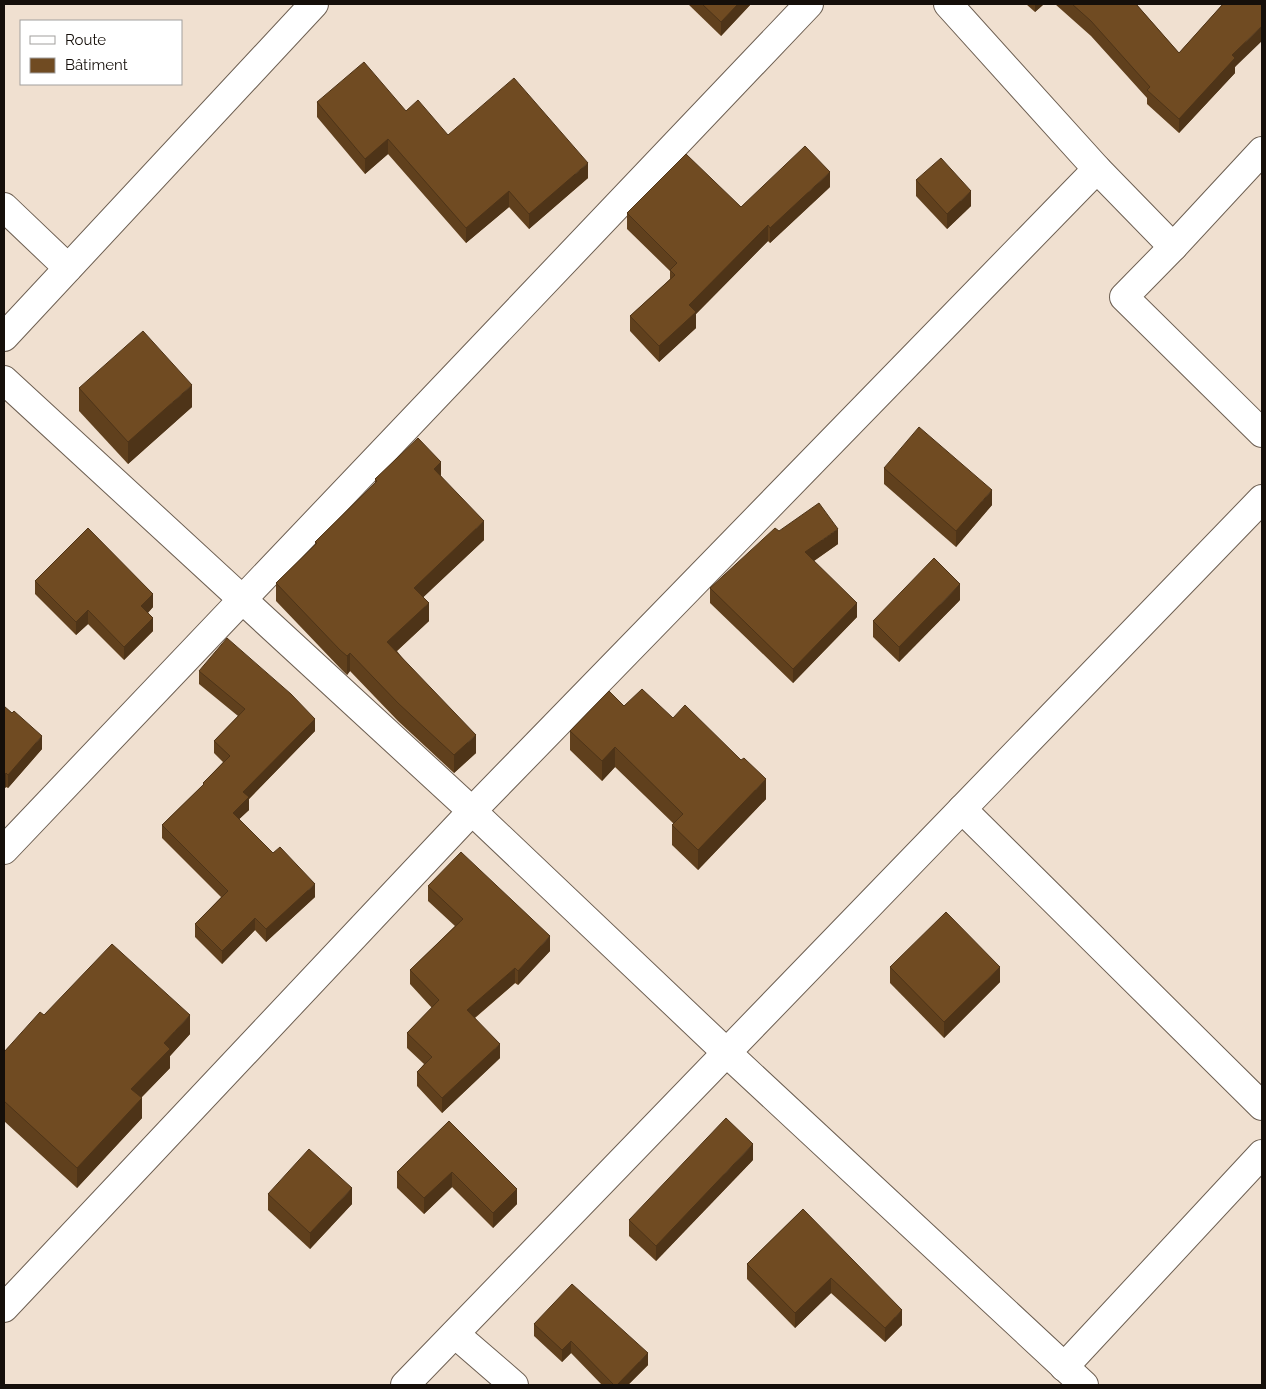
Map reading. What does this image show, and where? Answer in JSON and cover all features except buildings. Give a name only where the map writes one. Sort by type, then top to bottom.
[{"type":"street","points":[[4,337],[314,4]]},
{"type":"street","points":[[4,850],[809,4]]},
{"type":"street","points":[[948,4],[1096,169],[1173,247]]},
{"type":"street","points":[[1262,152],[1124,297],[1262,432]]},
{"type":"street","points":[[4,1308],[472,812],[1096,169]]},
{"type":"street","points":[[4,207],[68,268]]},
{"type":"street","points":[[4,380],[472,812],[727,1053],[1084,1385]]},
{"type":"street","points":[[405,1385],[1262,499]]},
{"type":"street","points":[[962,809],[1262,1106]]},
{"type":"street","points":[[1064,1366],[1262,1154]]},
{"type":"street","points":[[455,1334],[514,1385]]}]
